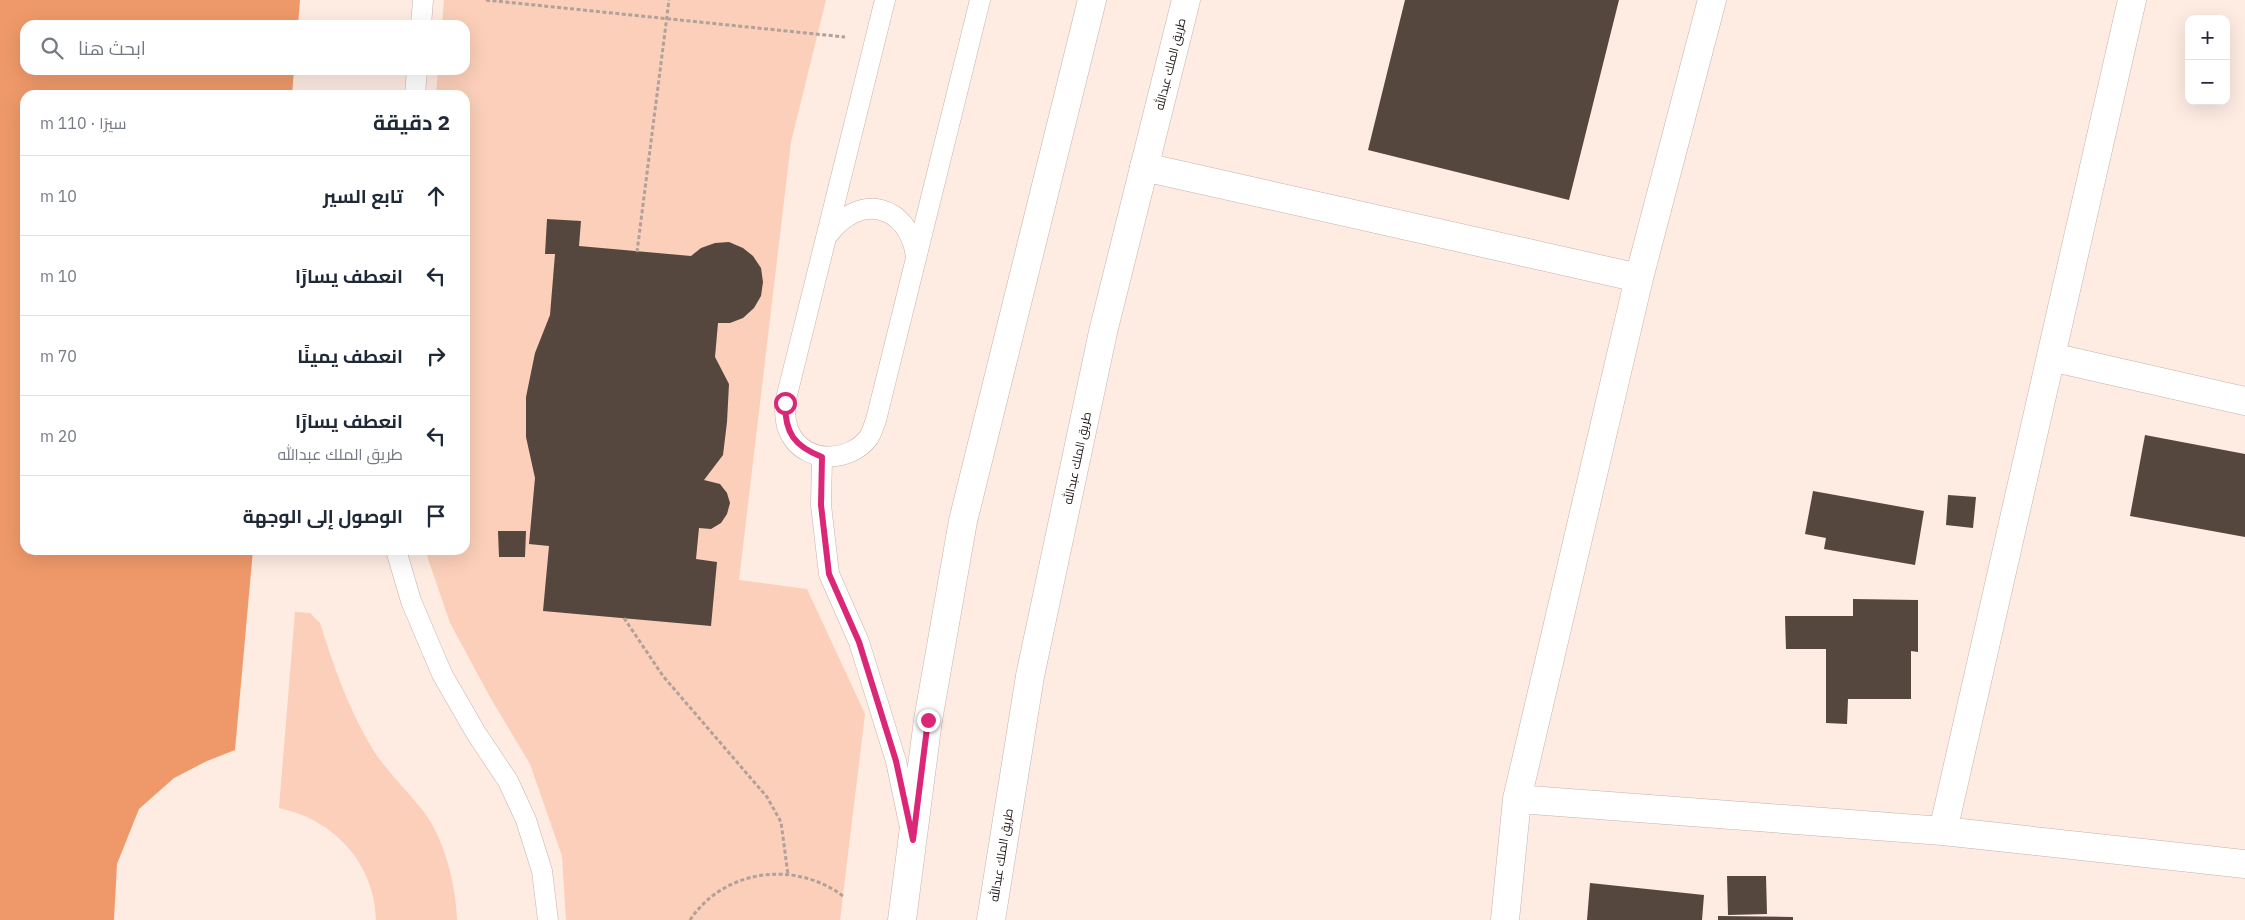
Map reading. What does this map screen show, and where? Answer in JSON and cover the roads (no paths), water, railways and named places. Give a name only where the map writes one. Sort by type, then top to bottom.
[{"type":"street","points":[[902,920],[928,720],[963,522],[1092,0]]},
{"type":"street","name":"طريق الملك عبدالله","points":[[991,920],[1030,676],[1104,332],[1186,0]]},
{"type":"street","points":[[1505,920],[1517,799],[1639,278],[1712,0]]},
{"type":"street","points":[[1943,831],[2132,0]]},
{"type":"street","points":[[1144,167],[1639,278]]},
{"type":"street","points":[[2051,357],[2245,401]]},
{"type":"street","points":[[1517,799],[1943,831],[2245,864]]},
{"type":"lane","points":[[421,20],[423,0]]},
{"type":"lane","points":[[885,0],[785,403],[785,421],[792,437],[805,450],[822,457],[840,456],[856,449],[870,437],[876,420],[980,0]]},
{"type":"lane","points":[[415,90],[417,75]]},
{"type":"lane","points":[[834,205],[856,211]]},
{"type":"lane","points":[[826,240],[840,219],[856,211],[873,208],[891,213],[905,224],[914,240],[915,264]]},
{"type":"lane","points":[[822,457],[821,505],[829,574],[859,642],[896,761],[913,840]]},
{"type":"lane","points":[[397,555],[411,601],[442,674],[476,733],[508,781],[526,820],[542,871],[548,920]]}]
